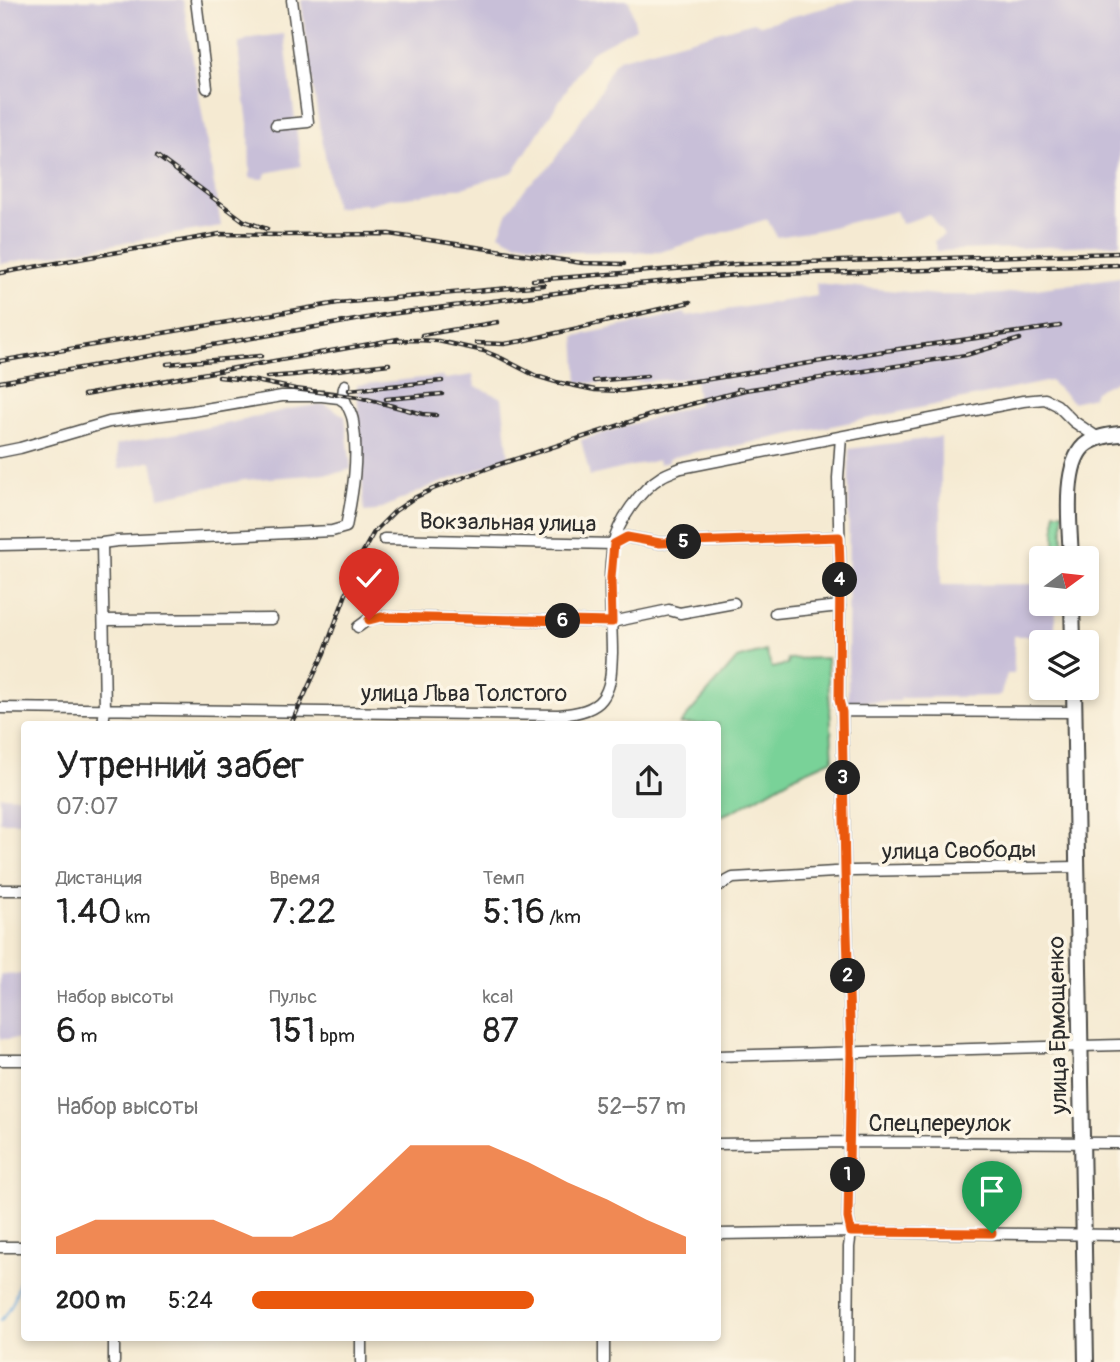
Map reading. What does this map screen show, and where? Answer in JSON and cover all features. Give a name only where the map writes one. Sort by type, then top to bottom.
[{"type":"highway","points":[[1071,546],[1070,482],[1075,461],[1083,447],[1098,438],[1120,434]]},
{"type":"highway","name":"улица Ермощенко","points":[[1074,700],[1086,1362]]},
{"type":"street","points":[[196,0],[207,88]]},
{"type":"street","points":[[276,125],[308,122],[292,0]]},
{"type":"street","points":[[0,545],[102,543],[332,531],[346,527],[356,463],[354,422],[345,402],[345,385]]},
{"type":"street","points":[[0,452],[109,422],[282,396],[322,396],[340,398],[345,402]]},
{"type":"street","name":"улица Льва Толстого","points":[[0,708],[558,715],[577,712],[593,707],[601,701],[610,683],[614,544],[626,514],[647,488],[660,477],[681,468],[1023,401],[1045,399],[1057,405],[1073,421],[1098,438]]},
{"type":"street","points":[[841,437],[838,478],[839,700],[842,712],[851,1052],[848,1142],[848,1218],[851,1232],[848,1362]]},
{"type":"street","name":"Вокзальная улица","points":[[384,539],[614,544],[627,537],[660,543],[839,537]]},
{"type":"street","points":[[102,543],[103,721]]},
{"type":"street","points":[[358,626],[381,617],[612,622],[669,610],[680,613],[734,603]]},
{"type":"street","points":[[775,613],[840,606]]},
{"type":"street","points":[[104,620],[272,619]]},
{"type":"street","points":[[353,712],[353,721]]},
{"type":"street","points":[[842,712],[1074,712]]},
{"type":"street","name":"улица Свободы","points":[[721,884],[733,878],[845,872],[1077,867]]},
{"type":"street","points":[[0,890],[21,890]]},
{"type":"street","points":[[721,1056],[1120,1045]]},
{"type":"street","points":[[0,1060],[21,1060]]},
{"type":"street","name":"Спецпереулок","points":[[721,1144],[1120,1143]]},
{"type":"street","points":[[721,1234],[851,1232],[1120,1235]]},
{"type":"street","points":[[0,1247],[21,1247]]},
{"type":"street","points":[[114,1341],[114,1362]]},
{"type":"street","points":[[361,1341],[361,1362]]},
{"type":"street","points":[[604,1341],[604,1362]]},
{"type":"shaded area","points":[[0,0],[183,0],[221,226],[0,264]]},
{"type":"shaded area","points":[[301,0],[629,0],[636,28],[591,52],[513,172],[462,188],[335,208],[317,112]]},
{"type":"shaded area","points":[[854,0],[1120,0],[1120,244],[937,251],[934,241],[944,235],[929,214],[902,224],[896,211],[819,230],[777,237],[767,219],[660,252],[570,252],[516,243],[499,234],[508,212],[527,186],[551,165],[619,59],[754,22],[760,25]]},
{"type":"shaded area","points":[[284,34],[301,166],[266,173],[264,179],[250,178],[249,131],[239,43],[251,38]]},
{"type":"shaded area","points":[[1120,277],[1120,379],[1095,391],[1093,397],[1073,402],[1050,381],[725,448],[704,450],[669,458],[669,462],[659,464],[658,460],[590,476],[581,440],[698,404],[695,378],[578,383],[575,336],[685,313],[686,316],[817,296],[816,283],[937,295],[977,295]]},
{"type":"shaded area","points":[[473,375],[475,386],[502,398],[509,458],[429,487],[376,511],[364,512],[357,385]]},
{"type":"shaded area","points":[[325,404],[345,416],[351,469],[337,473],[244,480],[159,497],[152,461],[119,469],[116,445]]},
{"type":"shaded area","points":[[941,437],[941,585],[1029,584],[1029,616],[1055,616],[1055,630],[1029,630],[1029,636],[1014,636],[1014,674],[1007,674],[1000,696],[848,702],[849,449]]},
{"type":"shaded area","points":[[0,796],[21,797],[21,822],[0,822]]},
{"type":"shaded area","points":[[21,974],[21,1039],[0,1039],[0,975]]},
{"type":"green space","points":[[1055,512],[1063,512],[1063,546],[1055,546]]},
{"type":"green space","points":[[766,651],[772,668],[788,664],[787,659],[827,658],[833,759],[721,816],[721,721],[683,721],[737,659]]},
{"type":"waterway","points":[[0,1321],[13,1302],[21,1276]]},
{"type":"railway","points":[[157,156],[244,221],[267,229]]},
{"type":"railway","points":[[0,273],[220,234],[389,234],[582,263],[624,264]]},
{"type":"railway","points":[[533,280],[738,264],[1120,253]]},
{"type":"railway","points":[[0,382],[390,314],[604,287],[736,275],[1120,265]]},
{"type":"railway","points":[[0,361],[338,303],[544,285]]},
{"type":"railway","points":[[476,343],[504,344],[522,341],[690,302]]},
{"type":"railway","points":[[422,335],[498,322]]},
{"type":"railway","points":[[388,341],[438,341],[484,351],[536,376],[556,382],[595,390],[622,391],[1060,326]]},
{"type":"railway","points":[[84,395],[398,339]]},
{"type":"railway","points":[[738,389],[966,355],[1020,339]]},
{"type":"railway","points":[[167,364],[261,356]]},
{"type":"railway","points":[[267,377],[389,364]]},
{"type":"railway","points":[[594,381],[647,376]]},
{"type":"railway","points":[[219,377],[359,397],[436,415]]},
{"type":"railway","points":[[349,390],[442,381]]},
{"type":"railway","points":[[292,721],[324,653],[359,559],[374,532],[395,511],[433,489],[494,466],[657,413],[745,390]]},
{"type":"railway","points":[[386,399],[442,394]]},
{"type":"route","points":[[369,620],[381,617],[612,622],[611,578],[614,544],[627,537],[660,543],[839,537],[839,700],[842,712],[851,1052],[848,1218],[851,1232],[992,1233]]}]
